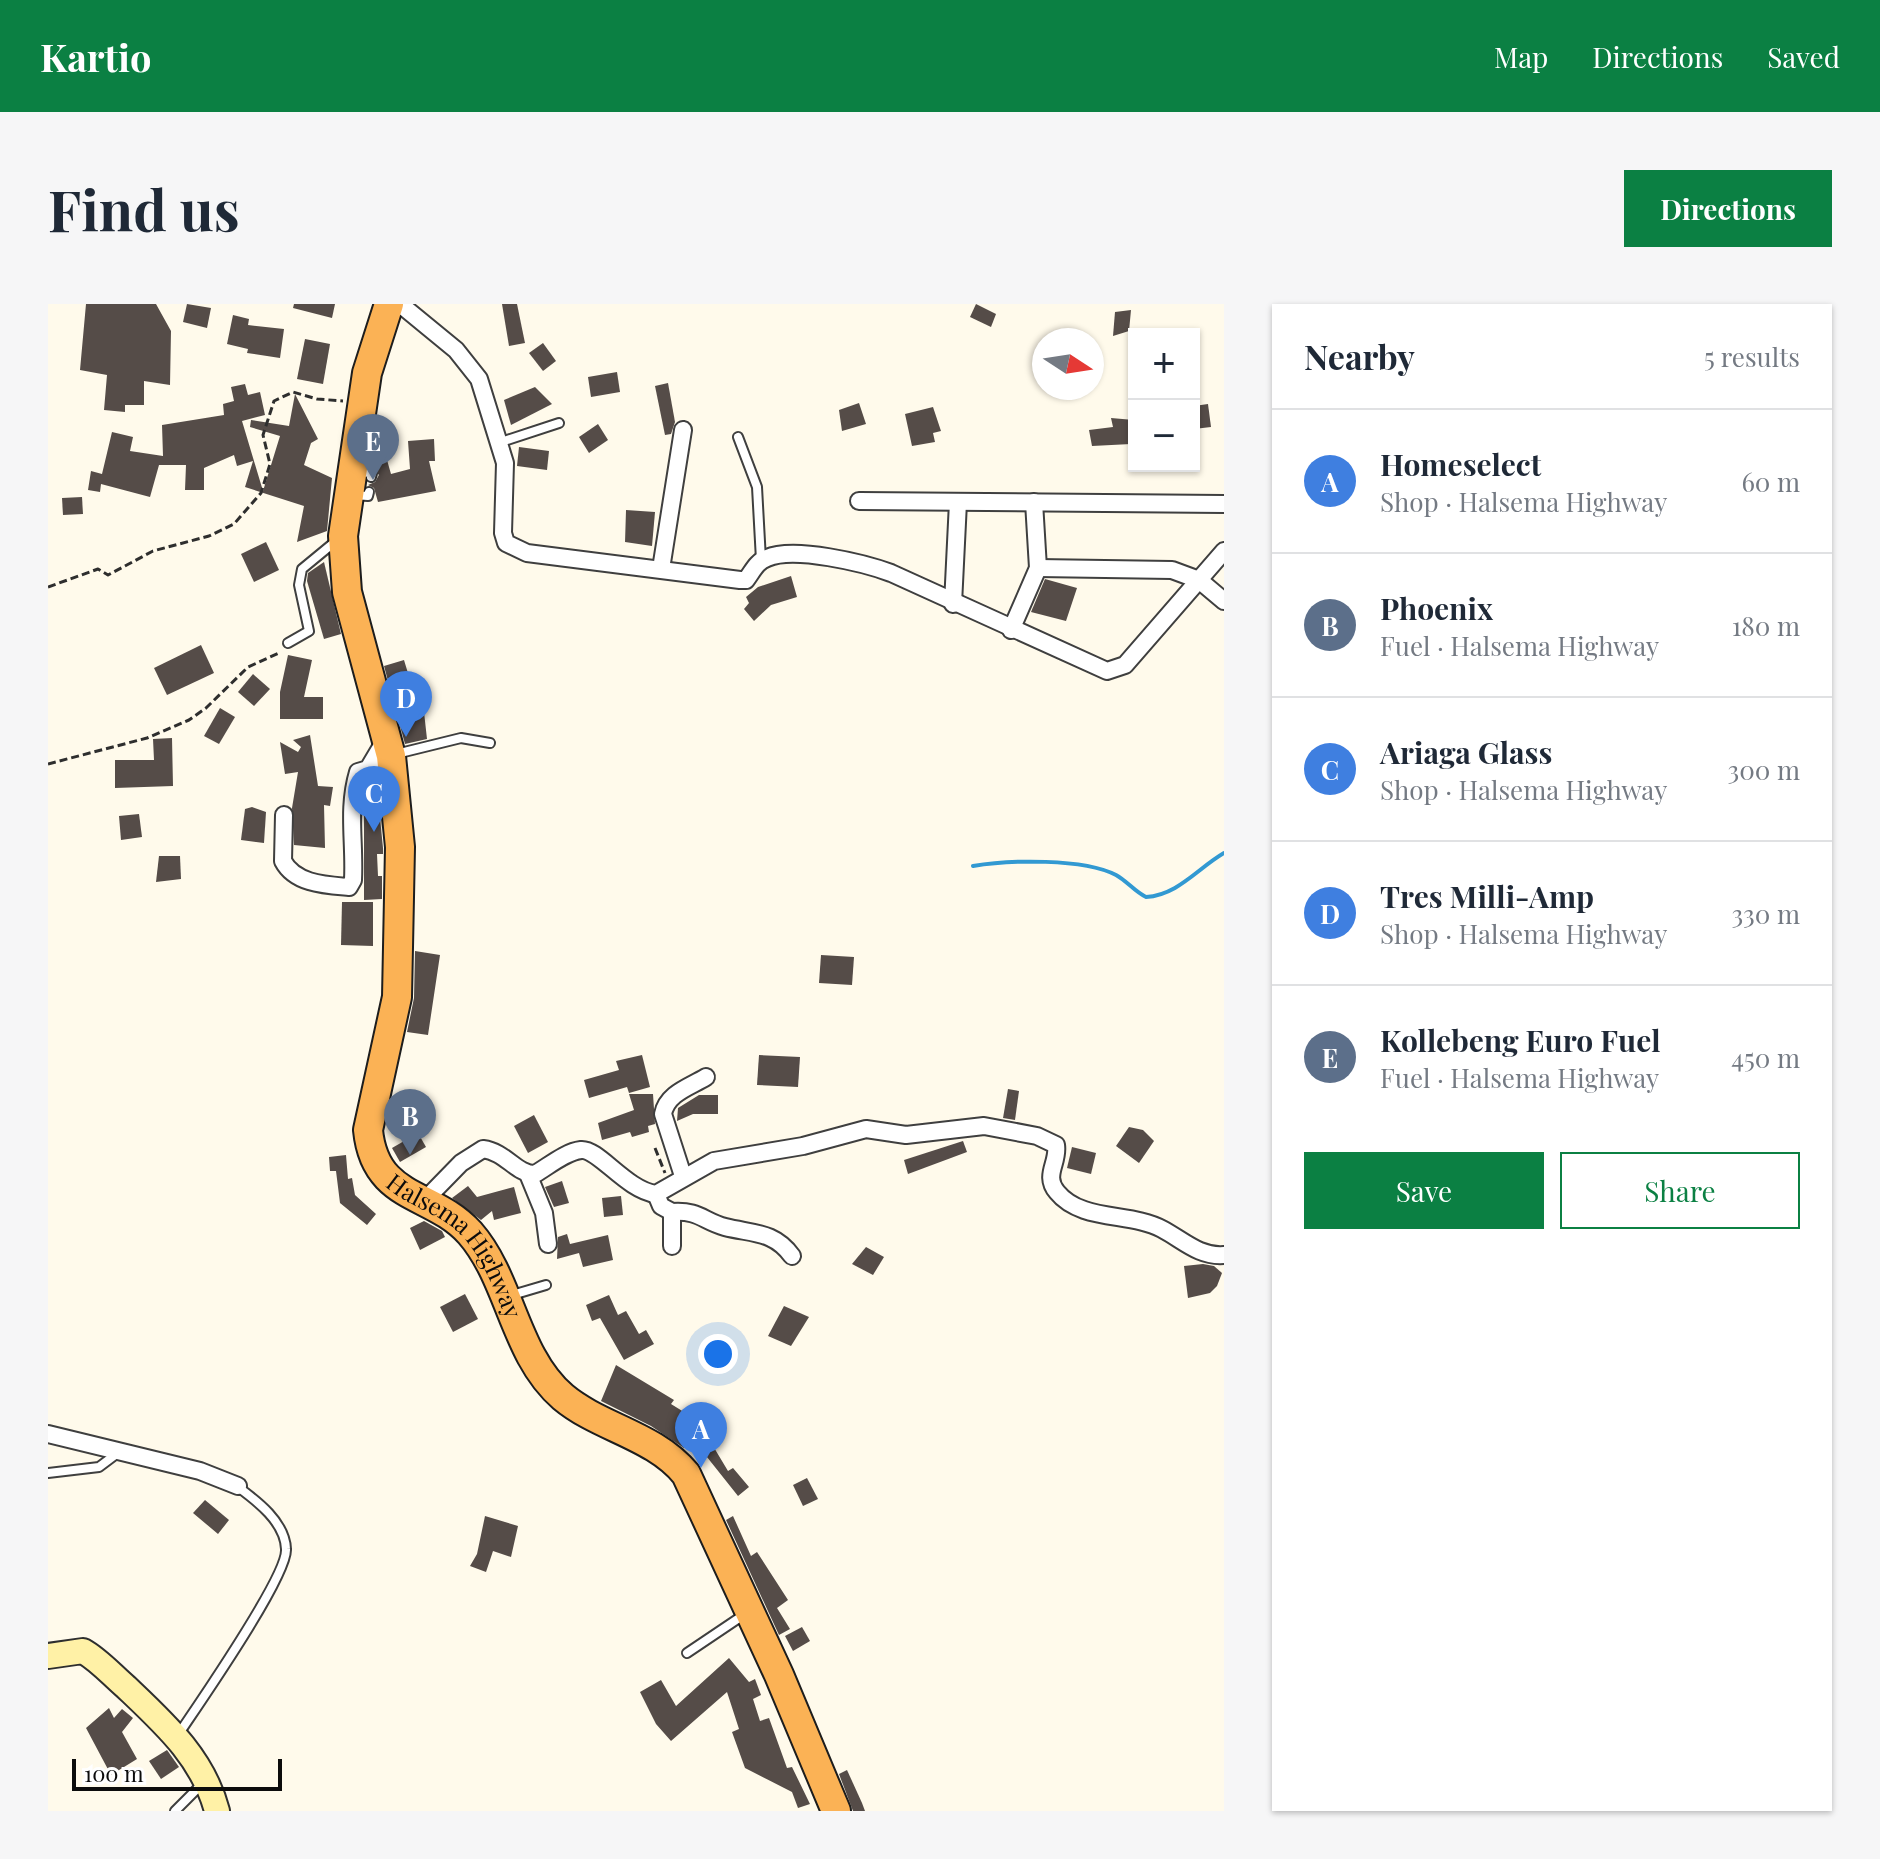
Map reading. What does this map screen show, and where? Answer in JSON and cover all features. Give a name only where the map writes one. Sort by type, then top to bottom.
[{"type":"highway","name":"Halsema Highway","points":[[389,304],[379,329],[362,402],[361,484],[343,536],[347,592],[389,746],[400,847],[400,965],[391,1026],[368,1130],[370,1147],[389,1180],[469,1233],[535,1361],[553,1387],[577,1408],[634,1431],[686,1474],[836,1811]]},
{"type":"main road","points":[[48,1656],[73,1651],[90,1655],[177,1736],[207,1779],[217,1811]]},
{"type":"street","points":[[400,304],[467,361],[479,379],[505,463],[503,533],[506,543],[527,553],[740,580],[746,580],[761,561],[780,554],[861,564],[891,573],[1095,669],[1117,670],[1224,551]]},
{"type":"street","points":[[661,569],[683,430]]},
{"type":"street","points":[[859,501],[1224,504]]},
{"type":"street","points":[[953,604],[958,502]]},
{"type":"street","points":[[1011,630],[1038,568],[1034,502]]},
{"type":"street","points":[[1038,568],[1172,570],[1199,580],[1224,601]]},
{"type":"street","points":[[284,815],[283,861],[286,867],[308,881],[349,887],[353,880],[350,803],[358,772],[368,769],[389,746]]},
{"type":"street","points":[[706,1077],[676,1094],[664,1105],[670,1186],[661,1206],[672,1212],[697,1213],[723,1227],[773,1237],[782,1242],[792,1256]]},
{"type":"street","points":[[528,1174],[535,1174],[566,1155],[585,1150],[597,1155],[630,1185],[670,1186],[714,1161],[803,1146],[866,1129],[906,1135],[984,1126],[1037,1136],[1056,1145],[1051,1180],[1055,1190],[1071,1204],[1149,1223],[1201,1253],[1223,1258]]},
{"type":"street","points":[[422,1203],[461,1163],[483,1149],[498,1151],[528,1174],[544,1213],[548,1244]]},
{"type":"street","points":[[672,1212],[672,1246]]},
{"type":"street","points":[[48,1434],[200,1471],[238,1486]]},
{"type":"lane","points":[[501,442],[559,423]]},
{"type":"lane","points":[[738,437],[757,487],[761,561]]},
{"type":"lane","points":[[288,643],[309,631],[299,585],[302,569],[343,536]]},
{"type":"lane","points":[[389,746],[461,738],[490,743]]},
{"type":"lane","points":[[505,1298],[546,1285]]},
{"type":"lane","points":[[48,1473],[99,1467],[119,1451]]},
{"type":"lane","points":[[177,1736],[270,1593],[286,1558],[285,1538],[278,1527],[259,1503],[238,1486]]},
{"type":"lane","points":[[687,1653],[749,1611]]},
{"type":"lane","points":[[175,1811],[207,1779]]},
{"type":"path","points":[[48,587],[98,569],[108,575],[153,551],[209,536],[234,524],[261,493],[270,464],[263,435],[274,401],[293,392],[317,399],[362,402]]},
{"type":"path","points":[[48,764],[147,738],[189,720],[206,708],[248,667],[308,641],[309,631]]},
{"type":"path","points":[[655,1148],[670,1186]]},
{"type":"building","points":[[86,304],[156,304],[171,331],[170,385],[144,381],[144,405],[125,405],[125,412],[104,410],[107,375],[80,370]]},
{"type":"building","points":[[187,304],[211,308],[207,328],[183,322]]},
{"type":"building","points":[[294,304],[335,304],[332,318],[293,308]]},
{"type":"building","points":[[502,304],[517,304],[525,343],[509,346]]},
{"type":"building","points":[[976,304],[996,314],[991,327],[970,317]]},
{"type":"building","points":[[1131,310],[1128,331],[1113,336],[1115,312]]},
{"type":"building","points":[[233,315],[249,319],[248,325],[284,329],[280,358],[247,353],[248,349],[227,344]]},
{"type":"building","points":[[305,339],[330,344],[323,384],[297,379]]},
{"type":"building","points":[[543,343],[556,361],[543,371],[529,353]]},
{"type":"building","points":[[617,372],[620,392],[591,397],[588,377]]},
{"type":"building","points":[[668,383],[675,422],[671,434],[665,435],[655,386]]},
{"type":"building","points":[[245,384],[248,395],[260,392],[265,415],[242,421],[263,491],[280,436],[250,427],[251,420],[289,426],[295,394],[318,439],[311,443],[304,465],[332,478],[327,531],[297,542],[304,506],[245,487],[253,461],[237,466],[234,455],[204,468],[204,490],[185,490],[186,465],[159,465],[150,497],[101,484],[100,492],[88,490],[91,471],[102,474],[112,432],[133,437],[130,451],[163,456],[162,425],[224,415],[223,404],[234,401],[231,387]]},
{"type":"building","points":[[535,387],[552,404],[511,425],[504,400]]},
{"type":"building","points":[[859,403],[866,424],[842,431],[839,410]]},
{"type":"building","points":[[1208,404],[1211,427],[1200,428],[1200,405]]},
{"type":"building","points":[[933,407],[941,431],[933,433],[935,442],[912,446],[905,414]]},
{"type":"building","points":[[1111,418],[1128,419],[1128,444],[1092,446],[1089,430],[1113,427]]},
{"type":"building","points":[[598,424],[608,440],[589,453],[579,437]]},
{"type":"building","points":[[434,439],[435,461],[429,461],[436,491],[378,502],[374,488],[368,485],[375,482],[379,475],[372,466],[372,459],[387,460],[391,474],[410,469],[408,441]]},
{"type":"building","points":[[519,447],[549,451],[547,470],[517,466]]},
{"type":"building","points":[[82,497],[83,514],[63,515],[62,498]]},
{"type":"building","points":[[626,510],[655,512],[652,546],[625,542]]},
{"type":"building","points":[[266,542],[279,570],[254,582],[241,554]]},
{"type":"building","points":[[324,562],[341,634],[324,639],[307,581],[308,573]]},
{"type":"building","points":[[791,576],[797,597],[771,605],[754,621],[744,609],[749,603],[746,597],[758,587]]},
{"type":"building","points":[[1045,579],[1077,588],[1066,621],[1031,612]]},
{"type":"building","points":[[201,645],[214,673],[167,695],[154,668]]},
{"type":"building","points":[[288,655],[312,660],[304,697],[323,697],[323,719],[280,719],[280,692]]},
{"type":"building","points":[[404,660],[420,713],[424,712],[427,739],[405,744],[384,666]]},
{"type":"building","points":[[253,674],[270,689],[254,706],[238,692]]},
{"type":"building","points":[[220,708],[235,717],[219,744],[204,736]]},
{"type":"building","points":[[310,735],[318,786],[333,787],[330,806],[324,805],[325,848],[294,845],[292,808],[298,772],[285,774],[280,742],[298,752],[301,747],[293,740]]},
{"type":"building","points":[[172,738],[173,786],[115,788],[115,760],[154,760],[153,739]]},
{"type":"building","points":[[377,788],[383,848],[383,854],[377,854],[378,876],[382,876],[382,899],[364,900],[365,789]]},
{"type":"building","points":[[252,807],[266,812],[264,843],[241,840],[245,809]]},
{"type":"building","points":[[139,814],[142,837],[121,840],[119,816]]},
{"type":"building","points":[[159,856],[180,856],[181,879],[156,882]]},
{"type":"building","points":[[342,902],[373,902],[373,946],[341,945]]},
{"type":"building","points":[[415,951],[440,955],[428,1035],[407,1032],[414,998]]},
{"type":"building","points":[[821,955],[854,957],[852,985],[819,983]]},
{"type":"building","points":[[642,1055],[650,1087],[629,1093],[627,1087],[589,1098],[584,1080],[619,1070],[616,1061]]},
{"type":"building","points":[[759,1055],[800,1057],[798,1087],[757,1085]]},
{"type":"building","points":[[1008,1089],[1019,1091],[1015,1120],[1003,1118]]},
{"type":"building","points":[[629,1094],[653,1094],[655,1124],[648,1126],[649,1132],[632,1137],[630,1132],[602,1140],[598,1123],[634,1110]]},
{"type":"building","points":[[699,1095],[718,1095],[718,1114],[693,1114],[677,1121],[678,1108]]},
{"type":"building","points":[[534,1115],[548,1142],[528,1153],[514,1126]]},
{"type":"building","points":[[1129,1127],[1143,1130],[1154,1141],[1139,1163],[1116,1146]]},
{"type":"building","points":[[418,1133],[426,1147],[400,1162],[392,1148]]},
{"type":"building","points":[[963,1141],[967,1152],[908,1174],[904,1160]]},
{"type":"building","points":[[1072,1147],[1096,1153],[1091,1174],[1067,1168]]},
{"type":"building","points":[[346,1155],[348,1179],[352,1178],[355,1195],[376,1214],[367,1225],[340,1203],[336,1171],[330,1171],[329,1157]]},
{"type":"building","points":[[562,1181],[569,1203],[554,1207],[545,1187]]},
{"type":"building","points":[[468,1186],[477,1197],[514,1187],[521,1213],[494,1220],[492,1211],[481,1220],[452,1198]]},
{"type":"building","points":[[621,1196],[623,1215],[604,1217],[602,1198]]},
{"type":"building","points":[[424,1221],[442,1231],[445,1237],[420,1250],[410,1228]]},
{"type":"building","points":[[567,1234],[570,1244],[608,1235],[613,1260],[583,1267],[579,1253],[557,1259],[558,1237]]},
{"type":"building","points":[[866,1247],[884,1257],[873,1275],[852,1264]]},
{"type":"building","points":[[1184,1266],[1214,1266],[1222,1273],[1217,1286],[1210,1293],[1188,1298]]},
{"type":"building","points":[[465,1294],[478,1319],[453,1332],[440,1307]]},
{"type":"building","points":[[609,1295],[618,1315],[626,1311],[639,1334],[646,1330],[654,1344],[624,1360],[600,1318],[592,1321],[586,1305]]},
{"type":"building","points":[[784,1306],[809,1317],[791,1346],[768,1336]]},
{"type":"building","points":[[616,1365],[674,1400],[671,1404],[700,1422],[684,1448],[651,1426],[601,1401]]},
{"type":"building","points":[[713,1446],[728,1471],[733,1468],[749,1487],[738,1496],[703,1452]]},
{"type":"building","points":[[807,1478],[818,1499],[803,1506],[793,1485]]},
{"type":"building","points":[[205,1500],[229,1520],[218,1534],[193,1513]]},
{"type":"building","points":[[485,1516],[518,1526],[511,1557],[493,1551],[486,1572],[470,1566],[477,1554]]},
{"type":"building","points":[[733,1516],[751,1556],[757,1552],[788,1600],[777,1608],[790,1629],[779,1635],[726,1520]]},
{"type":"building","points":[[802,1627],[810,1641],[793,1651],[785,1636]]},
{"type":"building","points":[[729,1658],[749,1682],[755,1679],[761,1695],[753,1699],[760,1721],[769,1718],[787,1768],[792,1767],[810,1804],[798,1808],[792,1792],[745,1768],[732,1732],[739,1729],[727,1692],[671,1741],[656,1724],[640,1692],[661,1680],[676,1706]]},
{"type":"building","points":[[109,1708],[114,1718],[122,1709],[133,1718],[122,1732],[137,1759],[111,1775],[86,1728]]},
{"type":"building","points":[[167,1750],[179,1767],[161,1779],[149,1761]]},
{"type":"building","points":[[847,1770],[865,1811],[853,1811],[839,1774]]},
{"type":"waterway","points":[[973,866],[1025,862],[1066,863],[1102,869],[1124,880],[1146,897],[1178,886],[1224,853]]},
{"type":"place","name":"Kollebeng Euro Fuel","points":[[373,480]]},
{"type":"place","name":"Tres Milli-Amp","points":[[406,737]]},
{"type":"place","name":"Ariaga Glass","points":[[374,832]]},
{"type":"place","name":"Phoenix","points":[[410,1155]]},
{"type":"place","name":"Homeselect","points":[[701,1468]]}]
